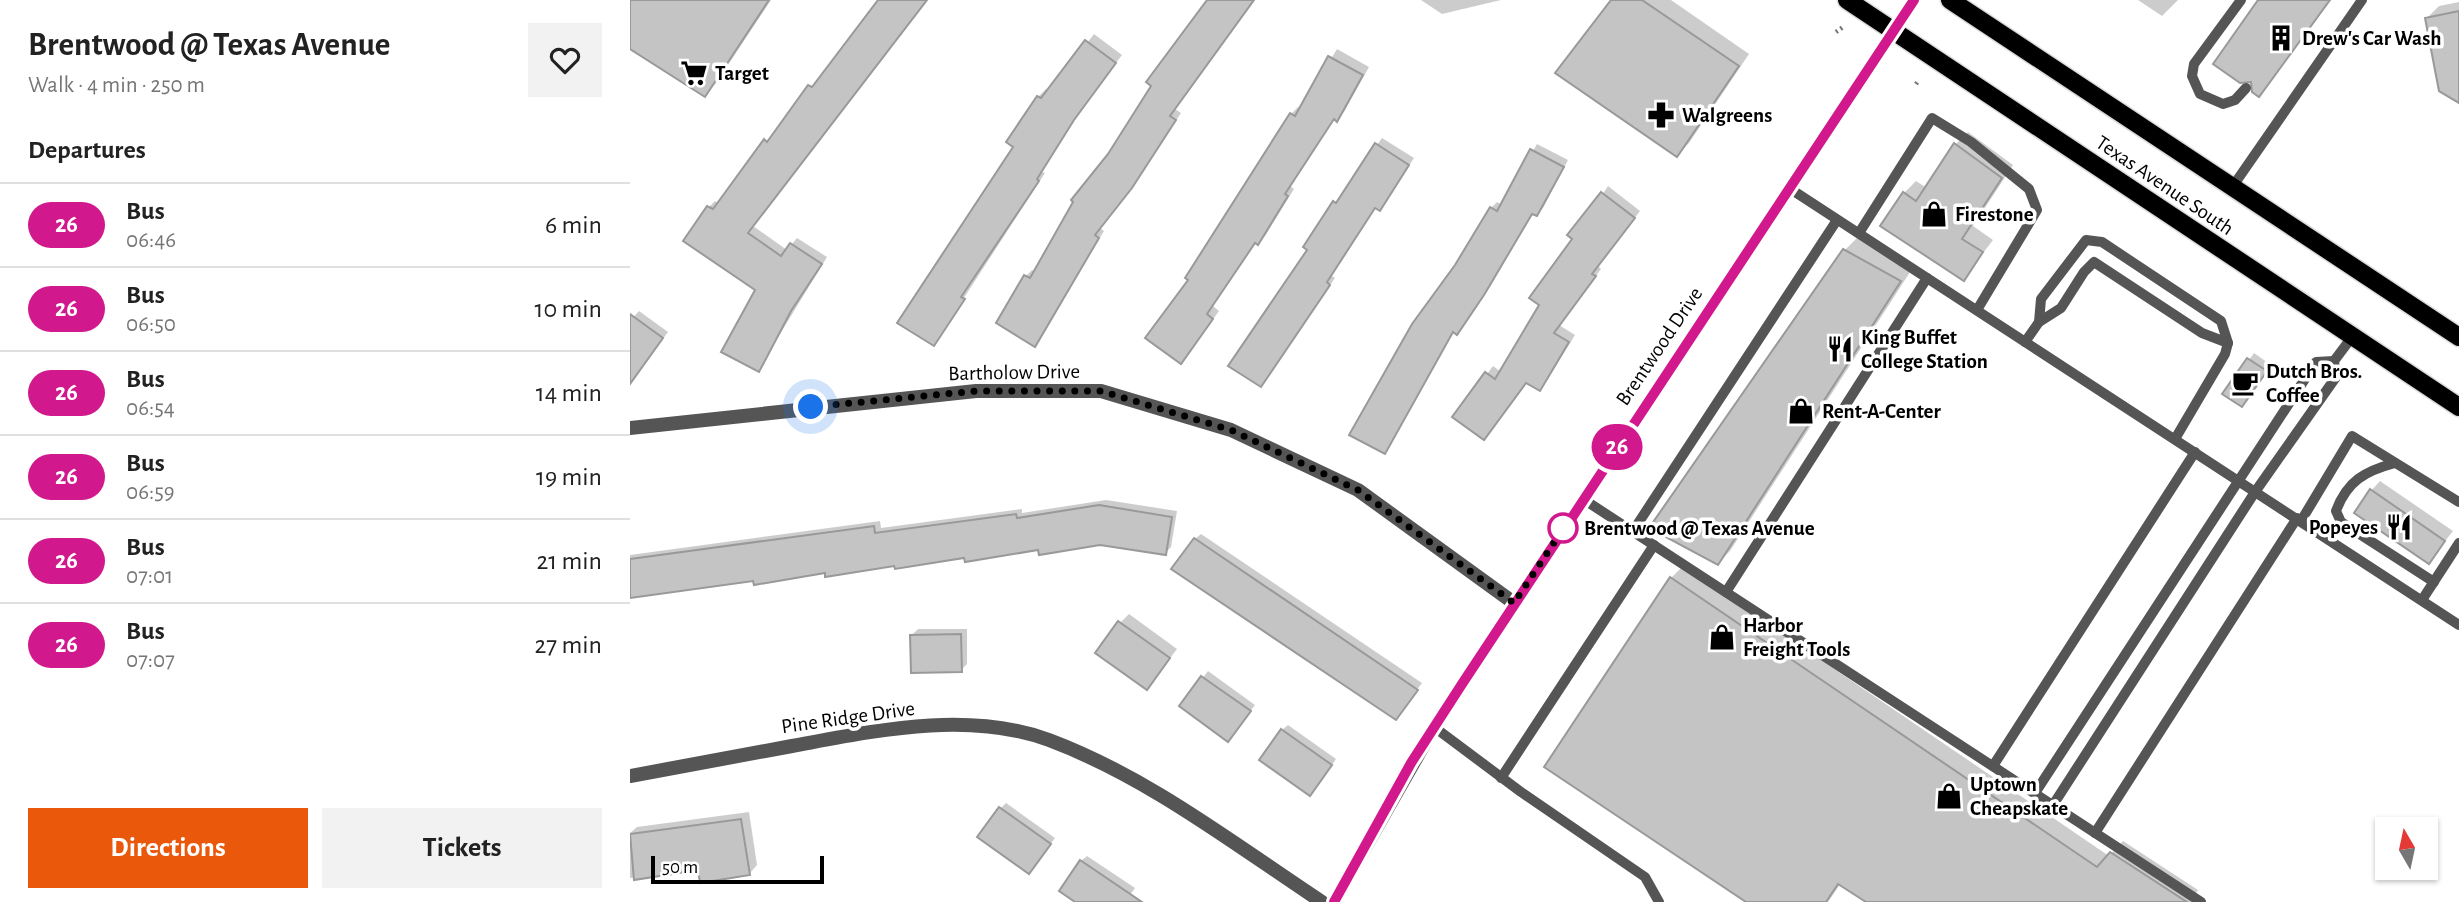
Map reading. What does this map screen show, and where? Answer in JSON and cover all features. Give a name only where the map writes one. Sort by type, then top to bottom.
[{"type":"main road","name":"Texas Avenue South","points":[[1847,0],[2459,407]]},
{"type":"main road","name":"Texas Avenue South","points":[[1950,0],[2459,337]]},
{"type":"street","name":"Brentwood Drive","points":[[1335,902],[1434,727],[1914,0]]},
{"type":"street","name":"Bartholow Drive","points":[[630,428],[976,391],[1101,391],[1231,430],[1358,490],[1514,603]]},
{"type":"street","name":"Pine Ridge Drive","points":[[630,776],[888,729],[950,726],[1002,730],[1047,739],[1132,777],[1322,902]]},
{"type":"lane","points":[[2241,0],[2194,64],[2192,76],[2200,94],[2223,104],[2235,100],[2246,88]]},
{"type":"lane","points":[[2232,186],[2362,0]]},
{"type":"lane","points":[[1858,233],[1931,118],[1971,142],[2029,189],[2037,211],[1976,310]]},
{"type":"lane","points":[[1789,188],[2459,625]]},
{"type":"lane","points":[[1633,531],[1837,220]]},
{"type":"lane","points":[[2039,322],[2041,299],[2086,240],[2102,242],[2221,321],[2228,343],[2225,354],[2175,439]]},
{"type":"lane","points":[[2025,342],[2039,322],[2061,307],[2084,272],[2094,262],[2202,333],[2228,343]]},
{"type":"lane","points":[[1726,592],[1927,278]]},
{"type":"lane","points":[[2053,805],[2255,492],[2336,377],[2334,361],[2352,337]]},
{"type":"lane","points":[[2035,793],[2316,362],[2334,361]]},
{"type":"lane","points":[[2095,833],[2352,436],[2459,502]]},
{"type":"lane","points":[[1993,766],[2195,452]]},
{"type":"lane","points":[[2395,463],[2370,470],[2353,481],[2343,494],[2336,512],[2341,522],[2434,582]]},
{"type":"lane","points":[[1583,499],[2201,902]]},
{"type":"lane","points":[[2423,600],[2459,543]]},
{"type":"lane","points":[[1501,778],[1654,545]]},
{"type":"lane","points":[[1434,727],[1501,778],[1645,877],[1659,902]]},
{"type":"path","points":[[1836,32],[1843,27]]},
{"type":"building","name":"Target","points":[[630,0],[769,0],[705,97],[630,49]]},
{"type":"building","points":[[878,0],[927,0],[748,233],[781,256],[790,243],[822,264],[791,311],[759,372],[721,352],[755,290],[683,241],[707,206],[713,209],[764,139],[767,142],[808,85],[812,87]]},
{"type":"building","points":[[1207,0],[1254,0],[1170,116],[1176,120],[1132,188],[1095,235],[1099,238],[1035,347],[996,323],[1024,275],[1030,278],[1073,202],[1071,200],[1108,154],[1151,86],[1146,82]]},
{"type":"building","name":"Walgreens","points":[[1611,0],[1642,0],[1739,66],[1677,157],[1555,73]]},
{"type":"building","name":"Drew's Car Wash","points":[[2258,0],[2330,0],[2259,97],[2252,92],[2251,82],[2240,83],[2213,64]]},
{"type":"building","points":[[2459,11],[2459,103],[2439,91],[2425,18]]},
{"type":"building","points":[[1085,40],[1116,63],[1074,120],[1037,179],[1039,181],[961,297],[965,299],[934,346],[897,323],[1013,147],[1006,142],[1037,96],[1041,98]]},
{"type":"building","points":[[1328,56],[1363,75],[1337,122],[1334,119],[1285,194],[1288,196],[1258,245],[1255,243],[1207,314],[1213,319],[1181,364],[1145,338],[1188,280],[1185,278],[1290,113],[1295,116]]},
{"type":"building","points":[[1375,143],[1409,165],[1380,211],[1375,208],[1327,282],[1330,285],[1261,387],[1228,366],[1307,250],[1303,247],[1333,201],[1336,203]]},
{"type":"building","name":"Firestone","points":[[1954,143],[2002,178],[1962,239],[1983,252],[1964,281],[1880,226],[1903,192],[1916,201]]},
{"type":"building","points":[[1530,149],[1564,167],[1537,216],[1532,214],[1484,295],[1457,335],[1453,332],[1385,454],[1349,435],[1412,324],[1455,265],[1490,207],[1497,211]]},
{"type":"building","points":[[1601,192],[1635,218],[1592,274],[1596,276],[1554,333],[1569,342],[1540,391],[1526,383],[1484,440],[1452,417],[1485,372],[1495,379],[1539,305],[1529,298],[1572,239],[1567,235]]},
{"type":"building","points":[[1843,249],[1901,281],[1718,565],[1649,528]]},
{"type":"building","points":[[630,314],[663,338],[630,384]]},
{"type":"building","name":"Dutch Bros. Coffee","points":[[2247,358],[2267,371],[2242,407],[2222,394]]},
{"type":"building","name":"Popeyes","points":[[2370,489],[2445,541],[2429,564],[2354,513]]},
{"type":"building","points":[[1099,505],[1172,517],[1166,555],[1100,545],[1039,555],[1038,550],[965,562],[964,558],[895,569],[894,566],[825,577],[825,573],[754,585],[753,581],[630,598],[630,559],[874,526],[875,533],[1016,514],[1017,518]]},
{"type":"building","points":[[1194,538],[1418,690],[1396,720],[1171,569]]},
{"type":"building","points":[[1670,577],[2097,867],[2110,852],[2187,902],[1866,902],[1838,884],[1826,902],[1746,902],[1544,767]]},
{"type":"building","points":[[1118,621],[1170,658],[1147,690],[1095,653]]},
{"type":"building","points":[[961,634],[962,672],[911,673],[910,635]]},
{"type":"building","points":[[1201,676],[1251,711],[1228,742],[1179,706]]},
{"type":"building","points":[[1281,729],[1332,765],[1310,796],[1259,760]]},
{"type":"building","points":[[999,807],[1051,844],[1029,874],[977,837]]},
{"type":"building","points":[[741,819],[750,875],[700,883],[698,870],[634,880],[630,834]]},
{"type":"building","points":[[1080,860],[1142,902],[1075,902],[1059,891]]},
{"type":"bus line","name":"26","points":[[1334,902],[1411,763],[1914,0]]},
{"type":"place","name":"Drew's Car Wash","points":[[2281,38]]},
{"type":"place","name":"Target","points":[[694,73]]},
{"type":"place","name":"Walgreens","points":[[1661,115]]},
{"type":"place","name":"Firestone","points":[[1934,214]]},
{"type":"place","name":"King Buffet College Station","points":[[1840,349]]},
{"type":"place","name":"Dutch Bros. Coffee","points":[[2245,383]]},
{"type":"place","name":"Rent-A-Center","points":[[1801,411]]},
{"type":"place","name":"Popeyes","points":[[2399,527]]},
{"type":"place","name":"Brentwood @ Texas Avenue","points":[[1563,528]]},
{"type":"place","name":"Harbor Freight Tools","points":[[1722,637]]},
{"type":"place","name":"Uptown Cheapskate","points":[[1949,796]]},
{"type":"route","points":[[811,407],[976,391],[1101,391],[1231,430],[1358,490],[1514,603],[1569,520],[1563,528]]}]
